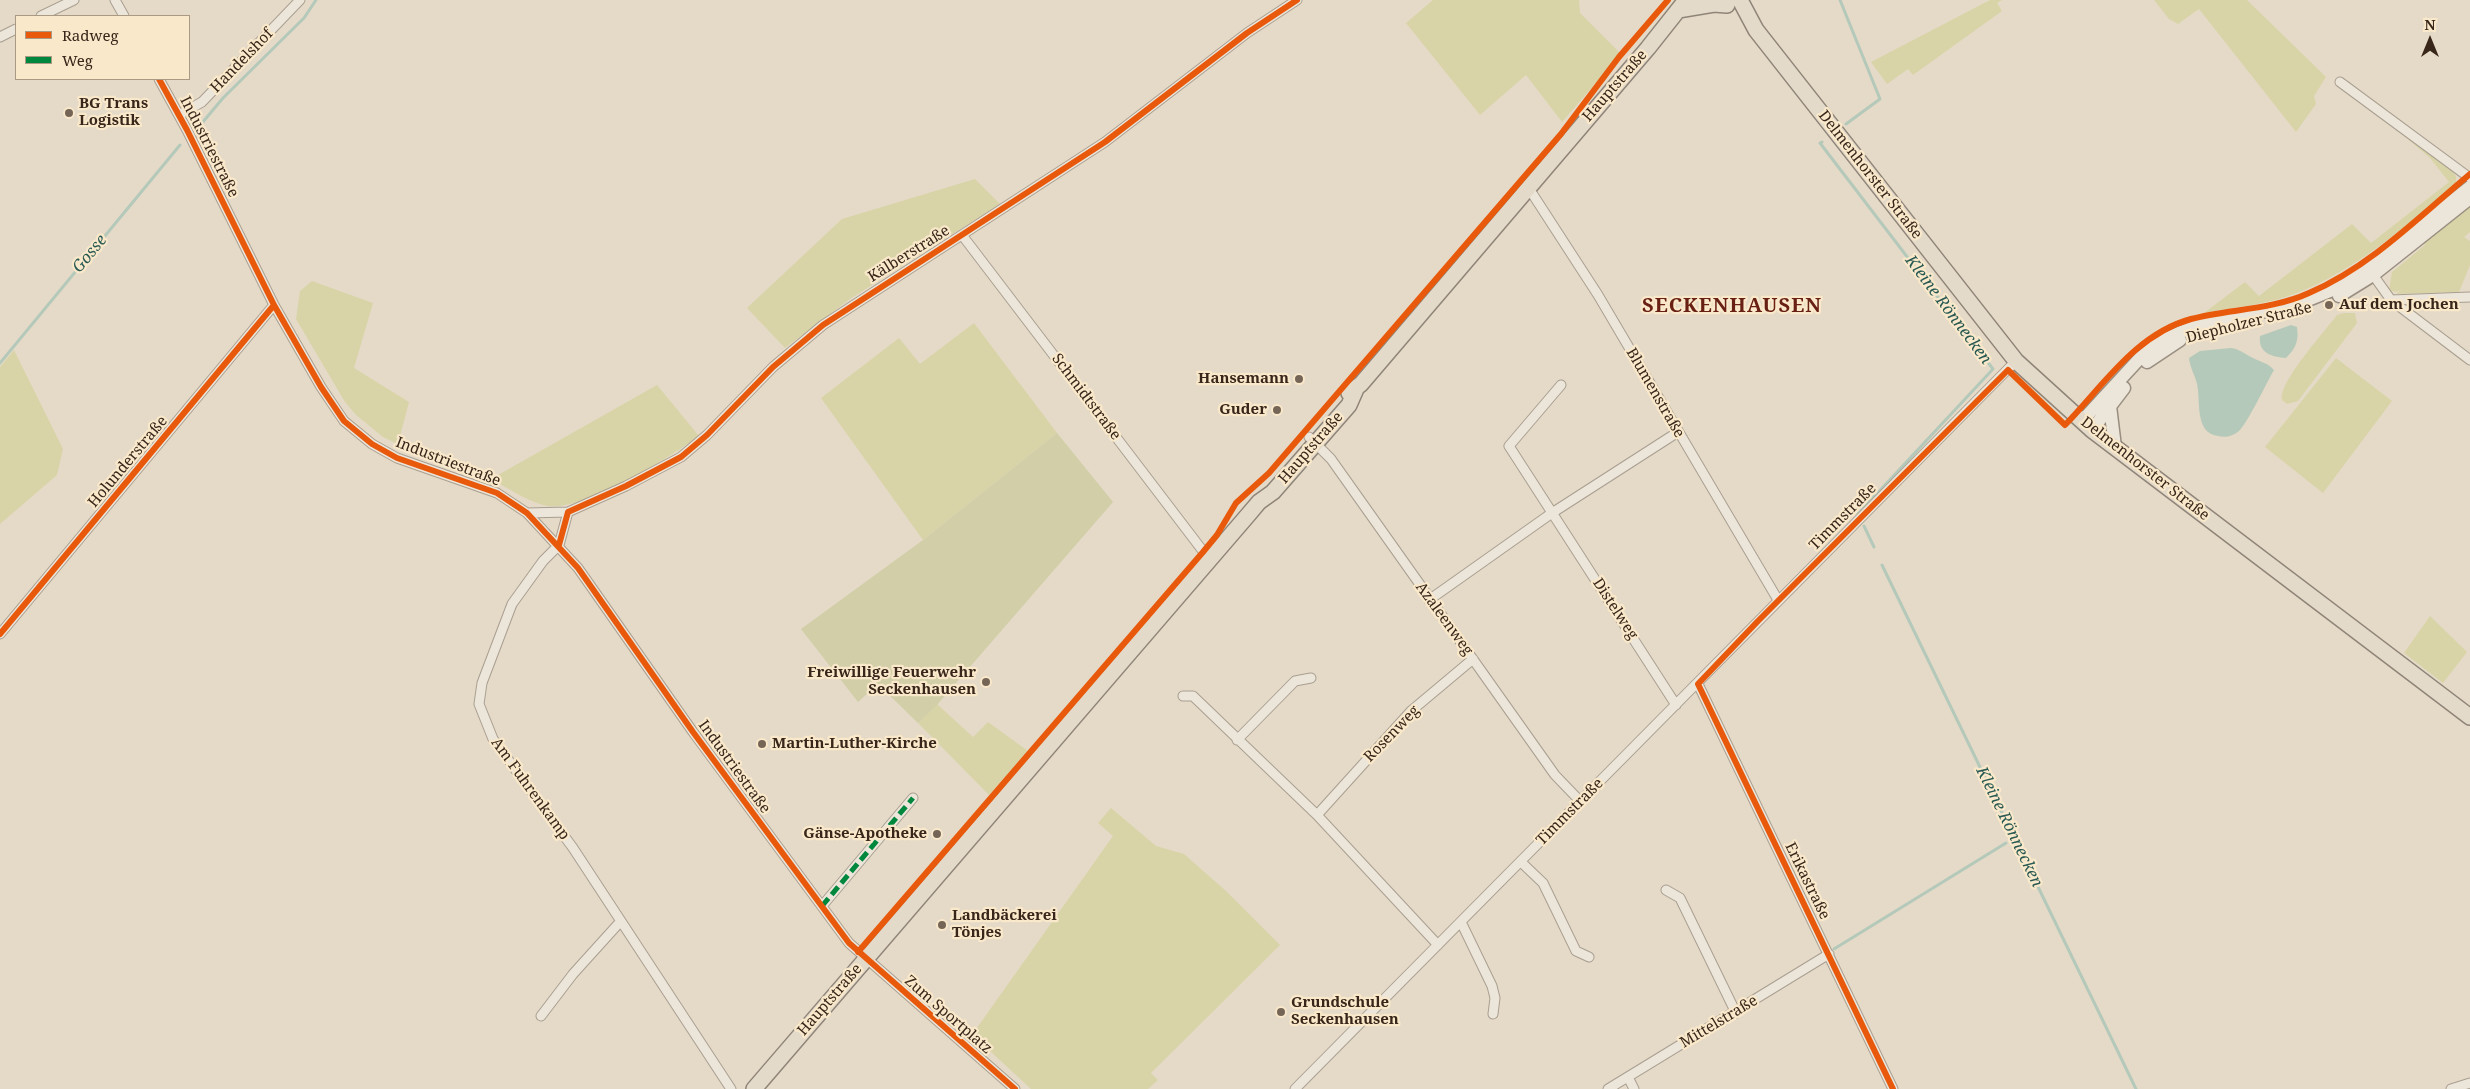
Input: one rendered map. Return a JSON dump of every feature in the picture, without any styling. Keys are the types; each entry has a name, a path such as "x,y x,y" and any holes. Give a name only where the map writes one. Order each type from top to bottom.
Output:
{"main road":[{"path":"1682,5 1729,2"},
{"name":"Delmenhorster Straße","path":"1729,2 1756,30 2016,361 2087,425 2470,718"},
{"name":"Hauptstraße","path":"754,1089 1259,502 1266,486 1312,440 1341,399 1356,389 1682,5"}],"street":[{"path":"43,15 74,0"},
{"path":"115,0 123,15"},
{"name":"Handelshof","path":"179,115 202,102 300,0"},
{"name":"Kälberstraße","path":"527,513 568,512 626,486 681,456 707,434 773,367 823,324 1105,142 1247,33 1297,0"},
{"path":"0,37 15,30"},
{"name":"Industriestraße","path":"160,80 274,305 321,387 344,421 372,444 397,458 497,493 527,513 559,545 578,568 693,732 849,943 866,959"},
{"path":"2340,82 2470,178"},
{"name":"Diepholzer Straße","path":"2087,425 2140,358 2160,341 2200,324 2303,302 2330,291 2370,271 2470,187"},
{"name":"Blumenstraße","path":"1528,188 1598,295 1778,600"},
{"name":"Diepholzer Straße","path":"2087,425 2110,406 2145,364 2168,346 2186,337 2208,330 2271,319 2314,307 2334,299 2470,198"},
{"name":"Schmidtstraße","path":"962,235 1209,560"},
{"path":"2370,271 2391,300 2470,360"},
{"path":"2391,300 2470,297"},
{"name":"Holunderstraße","path":"0,634 274,305"},
{"name":"Timmstraße","path":"1295,1089 2016,361"},
{"name":"Distelweg","path":"1561,385 1509,446 1676,705"},
{"path":"2110,406 2115,447"},
{"path":"1429,600 1552,514 1678,432"},
{"name":"Azaleenweg","path":"1312,440 1331,458 1429,600 1555,776 1580,801"},
{"path":"559,545 568,512"},
{"name":"Am Fuhrenkamp","path":"559,545 543,561 512,604 482,683 479,704 493,739 573,848 730,1089"},
{"name":"Rosenweg","path":"1317,815 1411,711 1473,659"},
{"path":"1237,740 1295,681 1311,678"},
{"name":"Erikastraße","path":"1698,684 1893,1089"},
{"path":"1183,696 1193,696 1317,815 1438,945"},
{"path":"822,906 913,798"},
{"path":"1521,862 1543,882 1576,951 1589,957"},
{"path":"1666,890 1680,898 1736,1013"},
{"path":"541,1016 573,974 620,922"},
{"path":"1461,922 1492,986 1495,998 1493,1014"},
{"name":"Mittelstraße","path":"1608,1089 1736,1013 1829,954"},
{"name":"Zum Sportplatz","path":"866,959 1015,1089"},
{"path":"1628,1077 1634,1089"},
{"path":"2451,1089 2470,1083"}],"shaded area":[{"path":"1433,0 1579,0 1580,13 1621,54 1562,122 1526,75 1480,115 1406,23"},
{"path":"1990,0 2002,0 1997,3 2002,11 1913,75 1908,69 1887,84 1871,62"},
{"path":"2154,0 2247,0 2326,77 2314,96 2316,104 2296,132 2199,9 2178,24 2169,19"},
{"path":"2402,134 2452,171 2456,176 2456,184 2379,246 2337,274 2316,285 2272,301 2204,313 2245,282 2259,296 2352,224 2371,243 2449,182 2430,158"},
{"path":"975,179 1000,204 850,299 785,348 747,308 842,219"},
{"path":"2470,202 2470,232 2464,237 2470,241 2470,265 2459,292 2396,294 2401,290 2396,292 2389,290 2392,272 2425,245 2423,241"},
{"path":"312,281 373,303 354,368 409,402 398,444 383,437 356,415 345,402 296,319 300,291"},
{"path":"2355,313 2357,323 2298,401 2287,404 2282,400 2283,392 2294,370 2337,315"},
{"path":"974,323 1057,433 923,540 821,398 899,338 920,364"},
{"path":"2291,325 2297,327 2298,336 2292,351 2286,358 2276,357 2267,353 2261,346 2260,336"},
{"path":"2231,348 2267,364 2274,370 2243,427 2232,435 2221,437 2210,434 2202,423 2197,384 2189,358 2200,351"},
{"path":"14,350 63,449 57,475 0,524 0,367"},
{"path":"2336,358 2392,401 2323,493 2265,447"},
{"path":"657,385 699,436 646,470 600,494 559,506 536,503 491,479"},
{"path":"1057,433 1113,502 936,706 918,723 878,684 858,702 801,629 923,540"},
{"path":"2430,616 2467,652 2443,683 2404,653"},
{"path":"937,704 973,737 988,722 1028,751 989,795 918,723"},
{"path":"1111,808 1156,846 1184,854 1226,891 1280,945 1151,1073 1158,1080 1148,1089 1031,1089 977,1039 979,1036 974,1032 1113,836 1098,823"}],"waterway":[{"name":"Gosse","path":"197,129 223,98 304,18 316,0"},
{"name":"Kleine Rönnecken","path":"1840,0 1880,99 1846,124"},
{"name":"Kleine Rönnecken","path":"1822,142 1820,143 1993,369 1858,514"},
{"name":"Gosse","path":"0,363 180,145"},
{"path":"1864,526 1874,547"},
{"name":"Kleine Rönnecken","path":"1882,565 2136,1089"},
{"path":"1834,949 2006,843"}],"marked path":[{"path":"822,906 913,798"}],"cycle path":[{"path":"559,545 568,512 626,486 681,457 707,435 773,367 823,325 1105,142 1247,33 1297,0"},
{"path":"858,952 1203,552 1217,535 1236,503 1269,473 1561,134 1619,57 1668,0"},
{"path":"160,80 187,130 274,305 321,387 344,421 372,444 397,458 497,493 527,513 578,568 693,732 849,943 1015,1089"},
{"path":"1893,1089 1698,684 1758,621 2008,370 2065,425 2107,378 2153,336 2171,326 2191,319 2295,299 2331,282 2394,240 2470,174"},
{"path":"0,634 274,305"}],"place":[{"name":"BG Trans Logistik","path":"69,113"},
{"name":"Auf dem Jochen","path":"2329,305"},
{"name":"Hansemann","path":"1299,379"},
{"name":"Guder","path":"1277,410"},
{"name":"Freiwillige Feuerwehr Seckenhausen","path":"986,682"},
{"name":"Martin-Luther-Kirche","path":"762,744"},
{"name":"Gänse-Apotheke","path":"937,834"},
{"name":"Landbäckerei Tönjes","path":"942,925"},
{"name":"Grundschule Seckenhausen","path":"1281,1012"}],"district":[{"name":"SECKENHAUSEN","path":"1732,306"}]}
